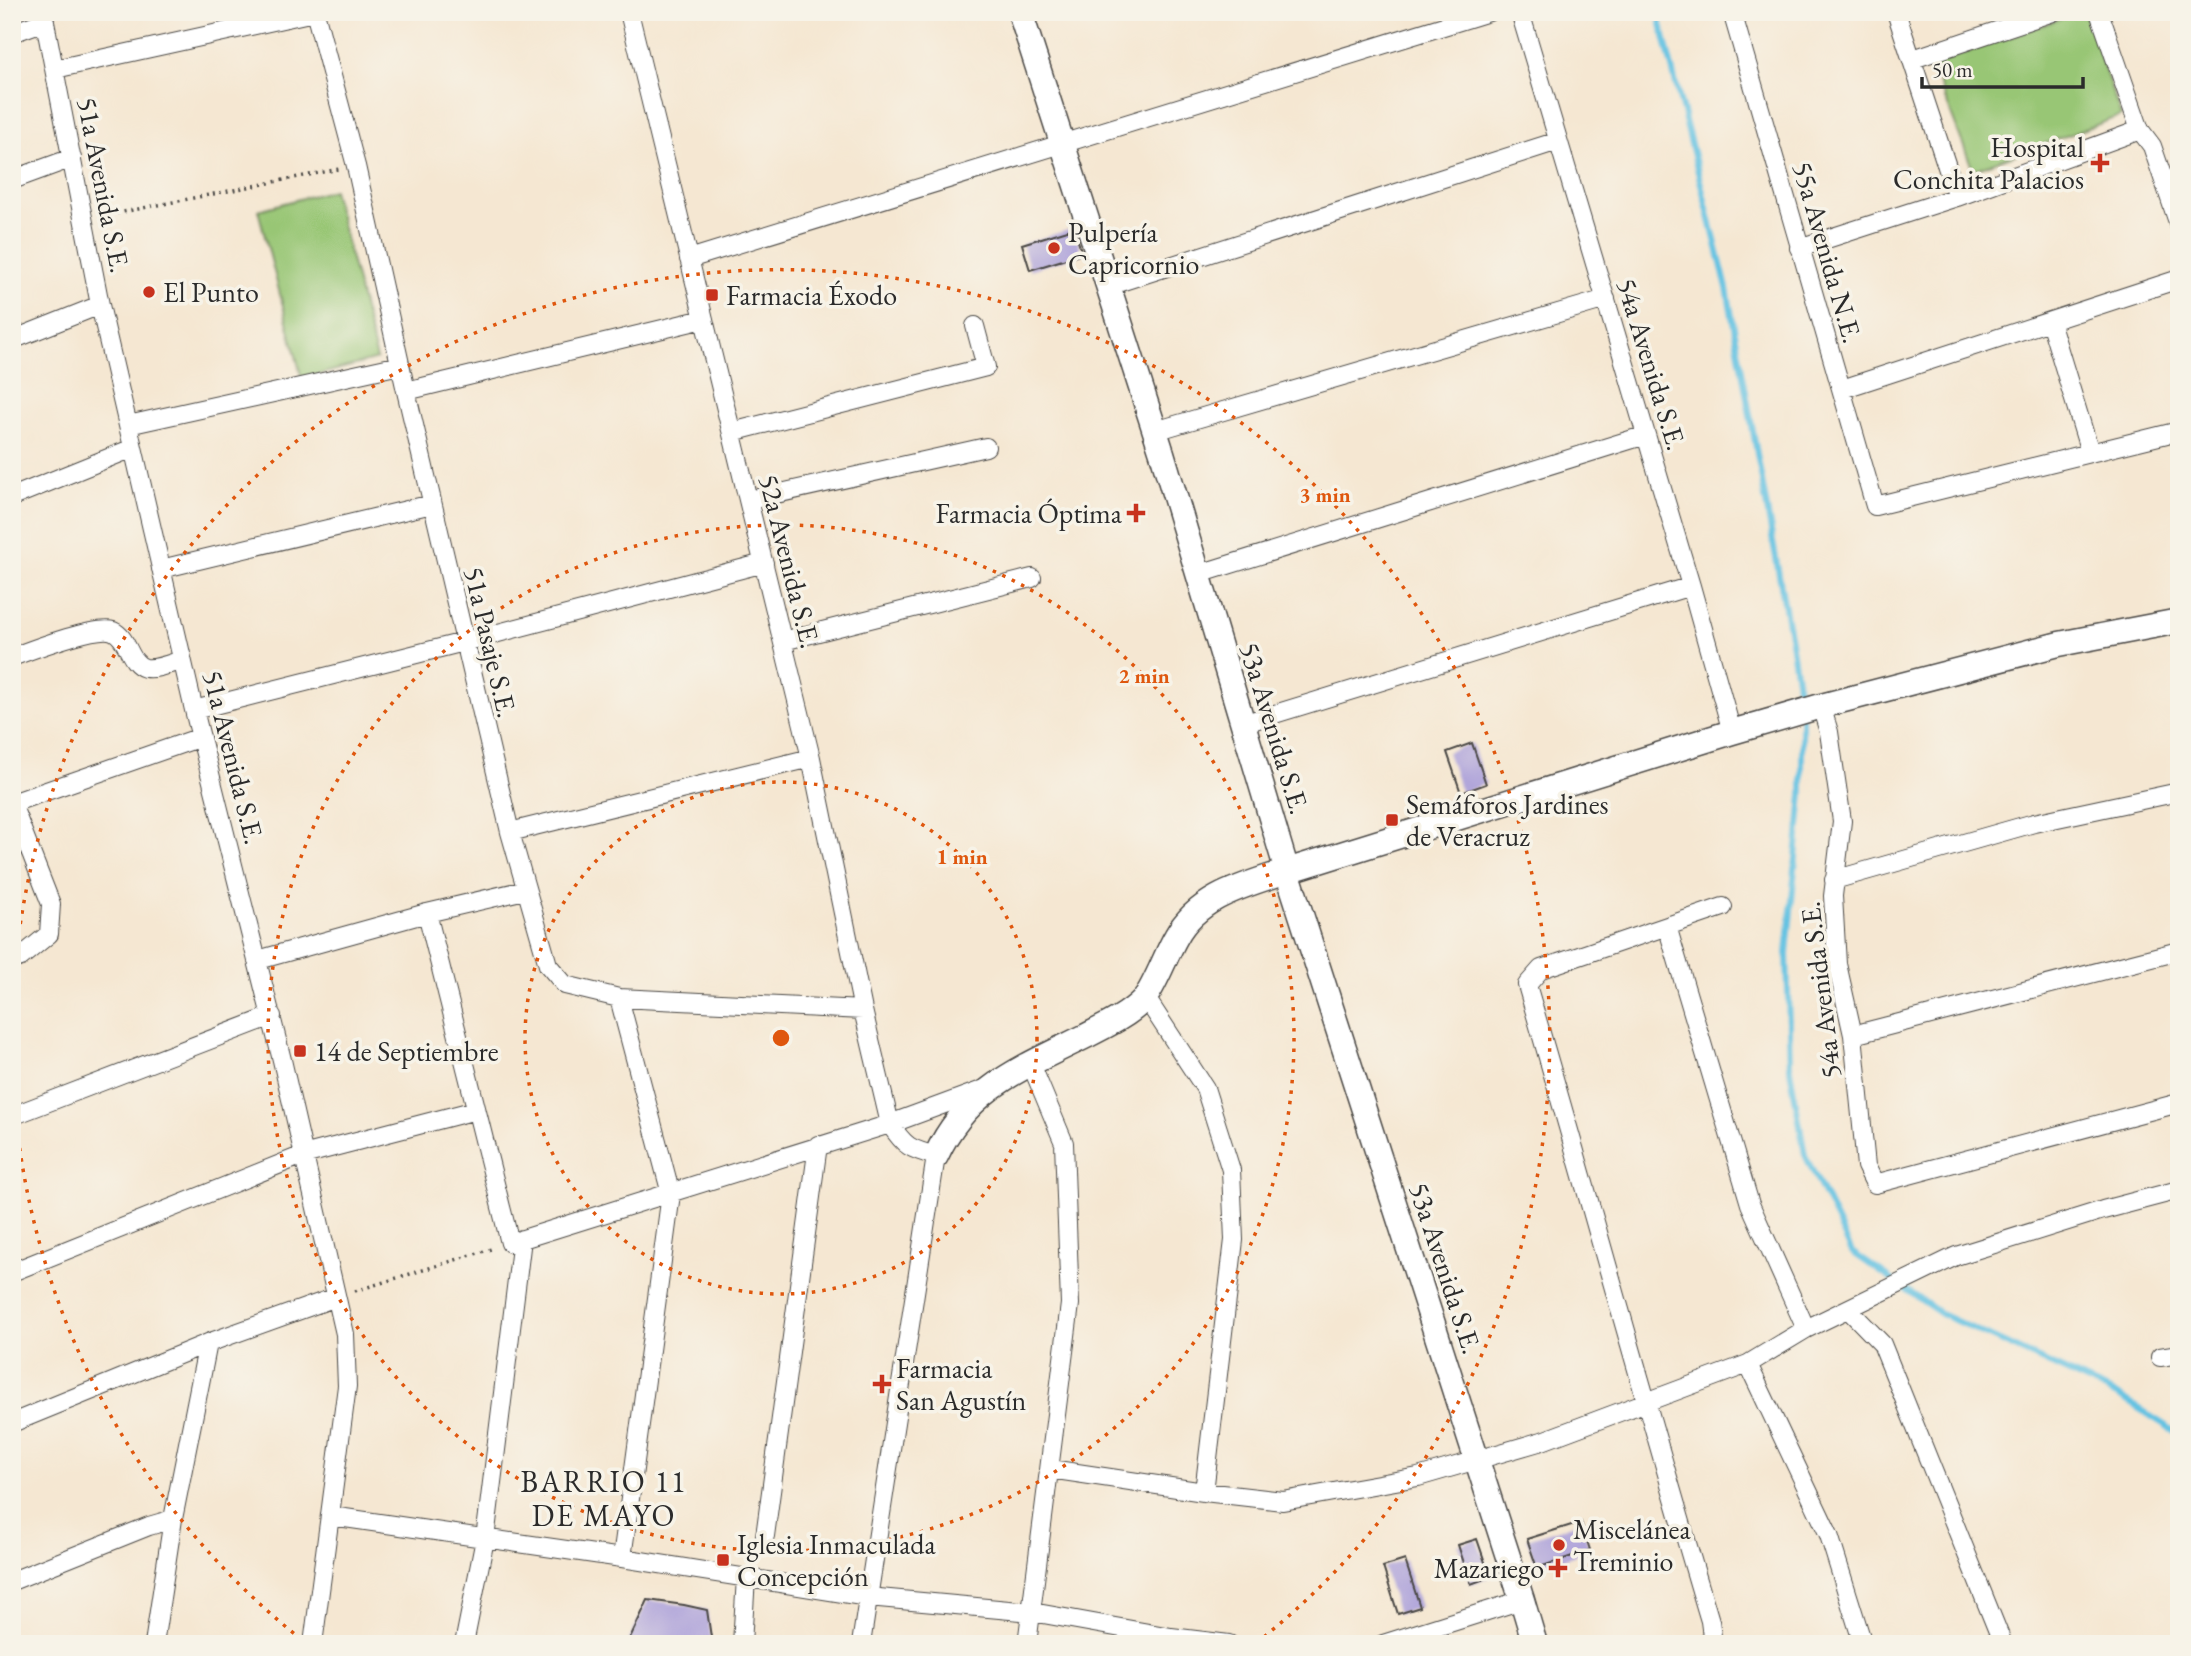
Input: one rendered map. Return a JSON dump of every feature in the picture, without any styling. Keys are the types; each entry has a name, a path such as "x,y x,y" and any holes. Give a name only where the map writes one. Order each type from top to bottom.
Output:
{"street":[{"path":"55,69 315,12"},
{"name":"51a Pasaje S.E.","path":"315,12 356,166 405,391 510,832 548,965 565,985 619,998 863,1010"},
{"name":"52a Avenida S.E.","path":"629,12 811,758 863,1010 890,1124"},
{"name":"53a Avenida S.E.","path":"1020,12 1155,431 1287,871 1535,1644"},
{"path":"690,259 1489,12"},
{"name":"54a Avenida S.E.","path":"1520,12 1691,586 1731,732"},
{"name":"55a Avenida N.E.","path":"1732,12 1875,506 2090,452"},
{"path":"1896,12 1957,197"},
{"path":"1913,59 2053,12"},
{"path":"2099,12 2140,130 2152,146 2179,225"},
{"path":"12,33 44,16"},
{"name":"51a Avenida S.E.","path":"44,16 100,305 194,710 272,1016 345,1334 347,1387 313,1644"},
{"path":"1799,248 1957,197 2140,130"},
{"path":"1108,286 1558,141"},
{"path":"12,180 72,158"},
{"path":"1842,388 2179,279"},
{"path":"1155,431 1606,299"},
{"path":"12,340 100,305"},
{"path":"405,391 704,319"},
{"path":"2050,321 2090,452 2179,431"},
{"path":"732,432 986,367 975,326"},
{"path":"128,425 400,365"},
{"path":"1199,574 1646,435"},
{"path":"749,500 986,447"},
{"path":"12,497 133,448"},
{"path":"161,569 432,504"},
{"path":"194,710 764,563"},
{"path":"783,641 1032,578"},
{"path":"1242,723 1691,586"},
{"path":"516,1241 890,1124 988,1088 1111,1024 1146,998 1177,934 1199,908 1227,892 1287,871 1808,710 2059,644 2179,621"},
{"path":"12,657 97,631 112,631 124,639 135,661 144,668 182,660"},
{"name":"54a Avenida S.E.","path":"1808,710 1829,732 1842,821 1833,896 1838,964 1853,1035 1866,1166 1875,1184 2179,1103"},
{"path":"12,960 21,957 48,934 51,904 12,803 201,737"},
{"path":"510,832 811,758"},
{"path":"1834,880 2034,823 2179,792"},
{"path":"258,960 427,913 525,890"},
{"path":"1713,1644 1710,1621 1527,985 1541,969 1723,907"},
{"path":"427,913 476,1110 516,1241 485,1539 464,1644"},
{"path":"1667,926 1750,1204 1807,1329"},
{"path":"1853,1035 2179,951"},
{"path":"619,998 671,1194 622,1558"},
{"path":"1146,998 1205,1088 1231,1170 1234,1240 1204,1492"},
{"path":"12,1116 272,1016"},
{"path":"1027,1644 1070,1304 1064,1143 1031,1064"},
{"path":"861,1644 936,1156 949,1130 961,1114 988,1088"},
{"path":"12,1272 303,1154 476,1110"},
{"path":"890,1124 900,1139 914,1150 936,1156"},
{"path":"765,1536 818,1145"},
{"path":"1050,1469 1283,1501 1418,1477 1542,1441 1748,1364 1807,1329 1956,1256 2103,1210 2179,1190"},
{"path":"12,1423 208,1343 336,1297"},
{"path":"1854,1307 1882,1344 2003,1644"},
{"path":"154,1644 173,1519 208,1343"},
{"path":"2160,1357 2179,1354"},
{"path":"1748,1364 1829,1535 1863,1644"},
{"path":"331,1516 868,1597 1032,1612 1170,1640 1229,1644"},
{"path":"12,1581 149,1525 173,1519"},
{"path":"742,1644 746,1577"},
{"path":"1383,1644 1522,1600"}],"path":[{"path":"84,220 356,166"},
{"path":"336,1297 516,1241"}],"green space":[{"path":"2084,12 2121,116 1973,170 1932,65"},
{"path":"333,190 377,359 302,379 258,210"}],"building":[{"name":"Pulpería Capricornio","path":"1074,228 1082,254 1030,270 1022,244"},
{"path":"1472,743 1486,784 1461,793 1447,752"},
{"name":"Miscelánea Treminio","path":"1581,1522 1590,1550 1537,1568 1527,1539"},
{"path":"1477,1539 1490,1577 1471,1584 1458,1545"},
{"path":"1405,1560 1420,1607 1398,1614 1383,1567"},
{"path":"648,1600 707,1610 712,1644 627,1644"}],"waterway":[{"path":"1658,12 1727,288 1801,706"},
{"path":"1802,717 1802,794 1787,953 1790,1069 1805,1155 1852,1252 1943,1315 2117,1395 2179,1434"}],"place":[{"name":"Hospital Conchita Palacios","path":"2100,163"},
{"name":"Pulpería Capricornio","path":"1054,248"},
{"name":"El Punto","path":"149,292"},
{"name":"Farmacia Éxodo","path":"712,295"},
{"name":"Farmacia Óptima","path":"1136,513"},
{"name":"Semáforos Jardines de Veracruz","path":"1392,820"},
{"name":"14 de Septiembre","path":"300,1051"},
{"name":"Farmacia San Agustín","path":"882,1384"},
{"name":"Miscelánea Treminio","path":"1559,1545"},
{"name":"Iglesia Inmaculada Concepción","path":"723,1560"},
{"name":"Mazariego","path":"1558,1568"}],"district":[{"name":"BARRIO 11 DE MAYO","path":"604,1498"}]}
